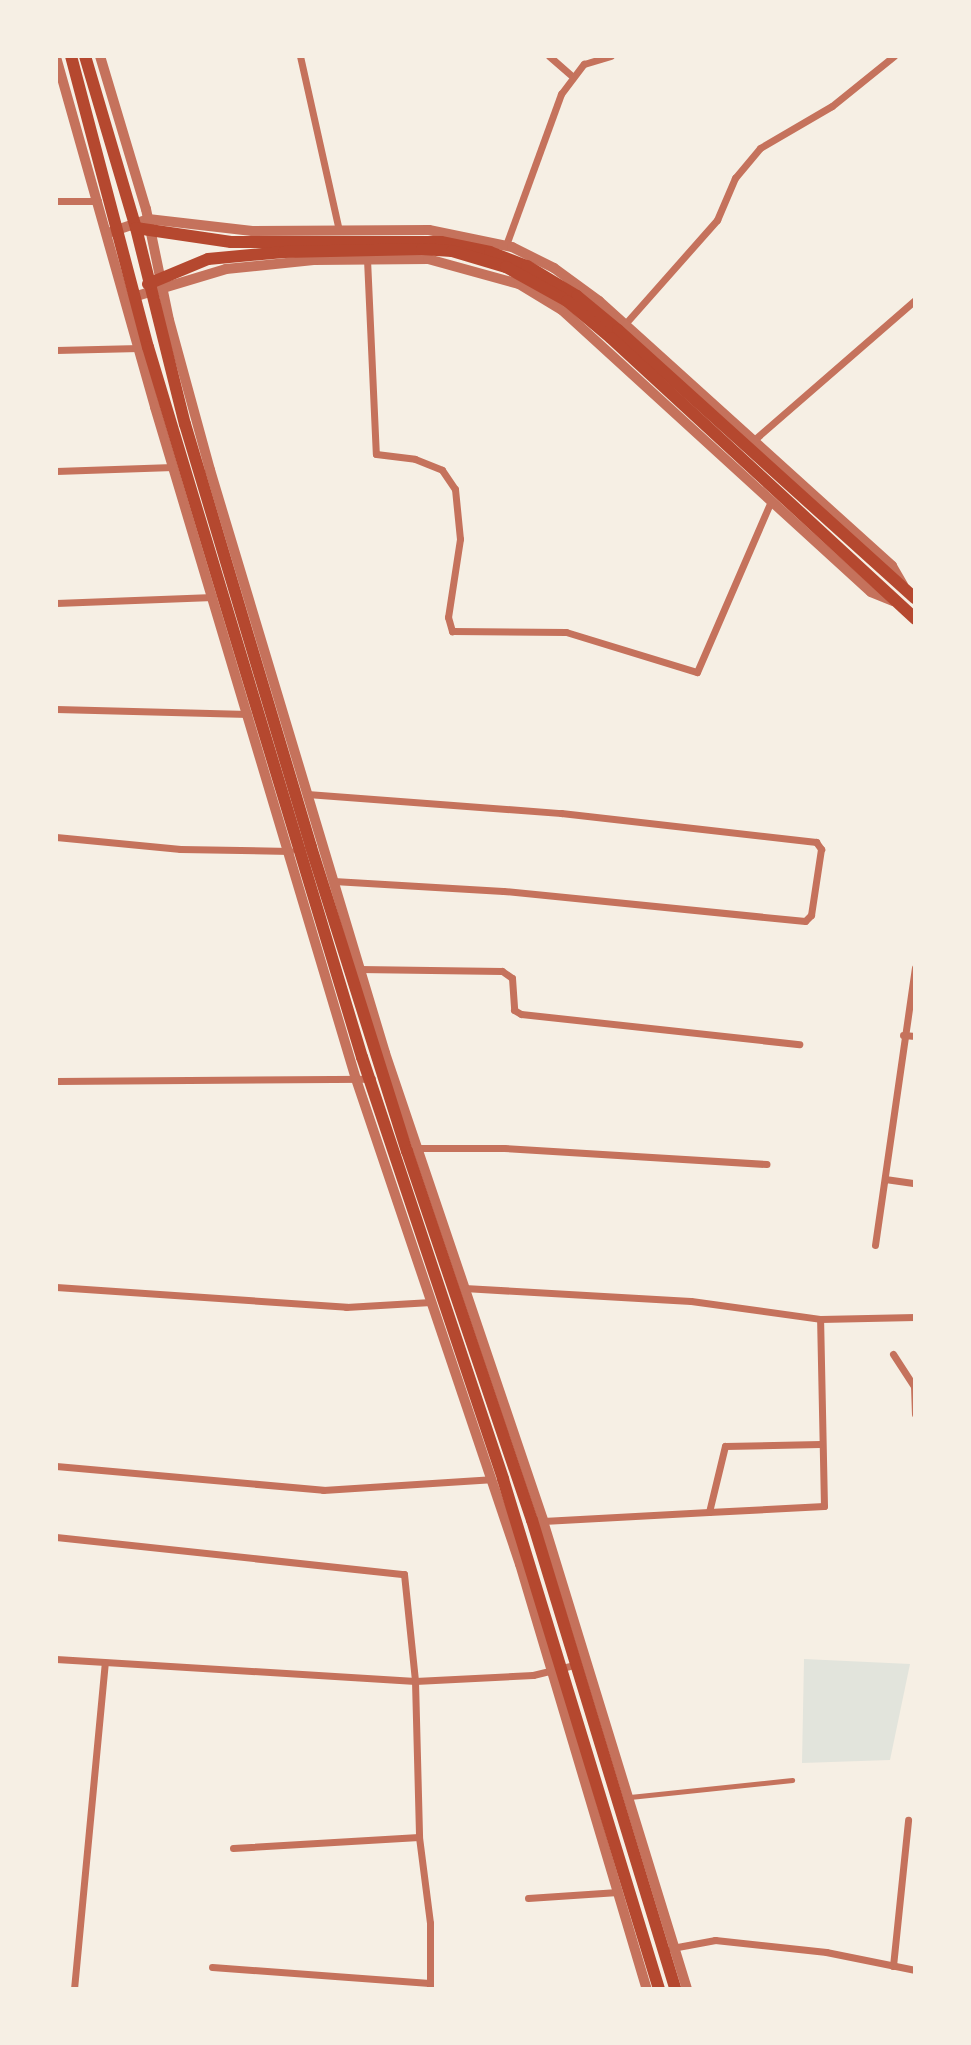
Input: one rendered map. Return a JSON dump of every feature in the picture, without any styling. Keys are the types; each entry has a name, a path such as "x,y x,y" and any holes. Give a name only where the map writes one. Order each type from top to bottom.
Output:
{"main road":[{"path":"71,56 152,360 362,1057 503,1479 659,1989"},
{"path":"85,56 136,228 185,425 320,877 407,1152 532,1520 675,1989"},
{"path":"136,228 231,242 441,242 527,266 577,296 618,330 868,566 915,619"},
{"path":"148,284 208,259 284,252 422,249 452,251 506,267 566,301 868,566 910,594"}],"street":[{"path":"100,56 148,219 162,288 210,470 359,969 415,1149 543,1521 687,1989"},
{"path":"300,56 339,231"},
{"path":"549,56 571,75"},
{"path":"506,245 571,75 584,64 611,56"},
{"path":"625,324 717,219 735,178 760,148 832,106 894,56"},
{"path":"56,57 109,233 173,467 356,1079 491,1479 552,1671 647,1989"},
{"path":"56,201 98,201"},
{"path":"109,233 148,219 252,231 429,230 506,245 554,268 625,324 892,566 910,594"},
{"path":"126,300 263,262 367,259 451,262 519,284 562,310 871,592 899,604"},
{"path":"367,259 376,454 415,459 442,470 455,489 460,539 447,617 452,631 566,632 697,672 771,501"},
{"path":"754,440 915,300"},
{"path":"56,350 139,348"},
{"path":"56,471 173,467"},
{"path":"56,603 214,597"},
{"path":"56,709 248,713"},
{"path":"307,794 561,813 816,842 821,849 811,915 805,921 503,891 334,881"},
{"path":"56,837 180,849 290,851"},
{"path":"875,1245 903,1035 915,968"},
{"path":"359,969 502,971 512,978 514,1010 521,1014 799,1044"},
{"path":"903,1035 915,1036"},
{"path":"56,1081 393,1079"},
{"path":"415,1149 504,1148 767,1164"},
{"path":"884,1179 915,1183"},
{"path":"56,1287 346,1307 431,1302"},
{"path":"464,1288 691,1301 820,1319 915,1317"},
{"path":"543,1521 824,1506 820,1444 820,1319"},
{"path":"893,1354 914,1386 915,1414"},
{"path":"709,1512 725,1446 820,1444"},
{"path":"56,1466 323,1490 491,1479"},
{"path":"56,1537 404,1574 415,1681 419,1837 430,1923 430,1986 212,1967"},
{"path":"56,1659 415,1681 552,1671 587,1662"},
{"path":"74,1989 105,1663"},
{"path":"893,1966 908,1820"},
{"path":"233,1848 419,1837"},
{"path":"528,1898 618,1892"},
{"path":"637,1955 715,1940 826,1952 915,1970"}],"lane":[{"path":"629,1797 792,1780"}],"shaded area":[{"path":"804,1659 910,1664 890,1760 802,1763"}]}
